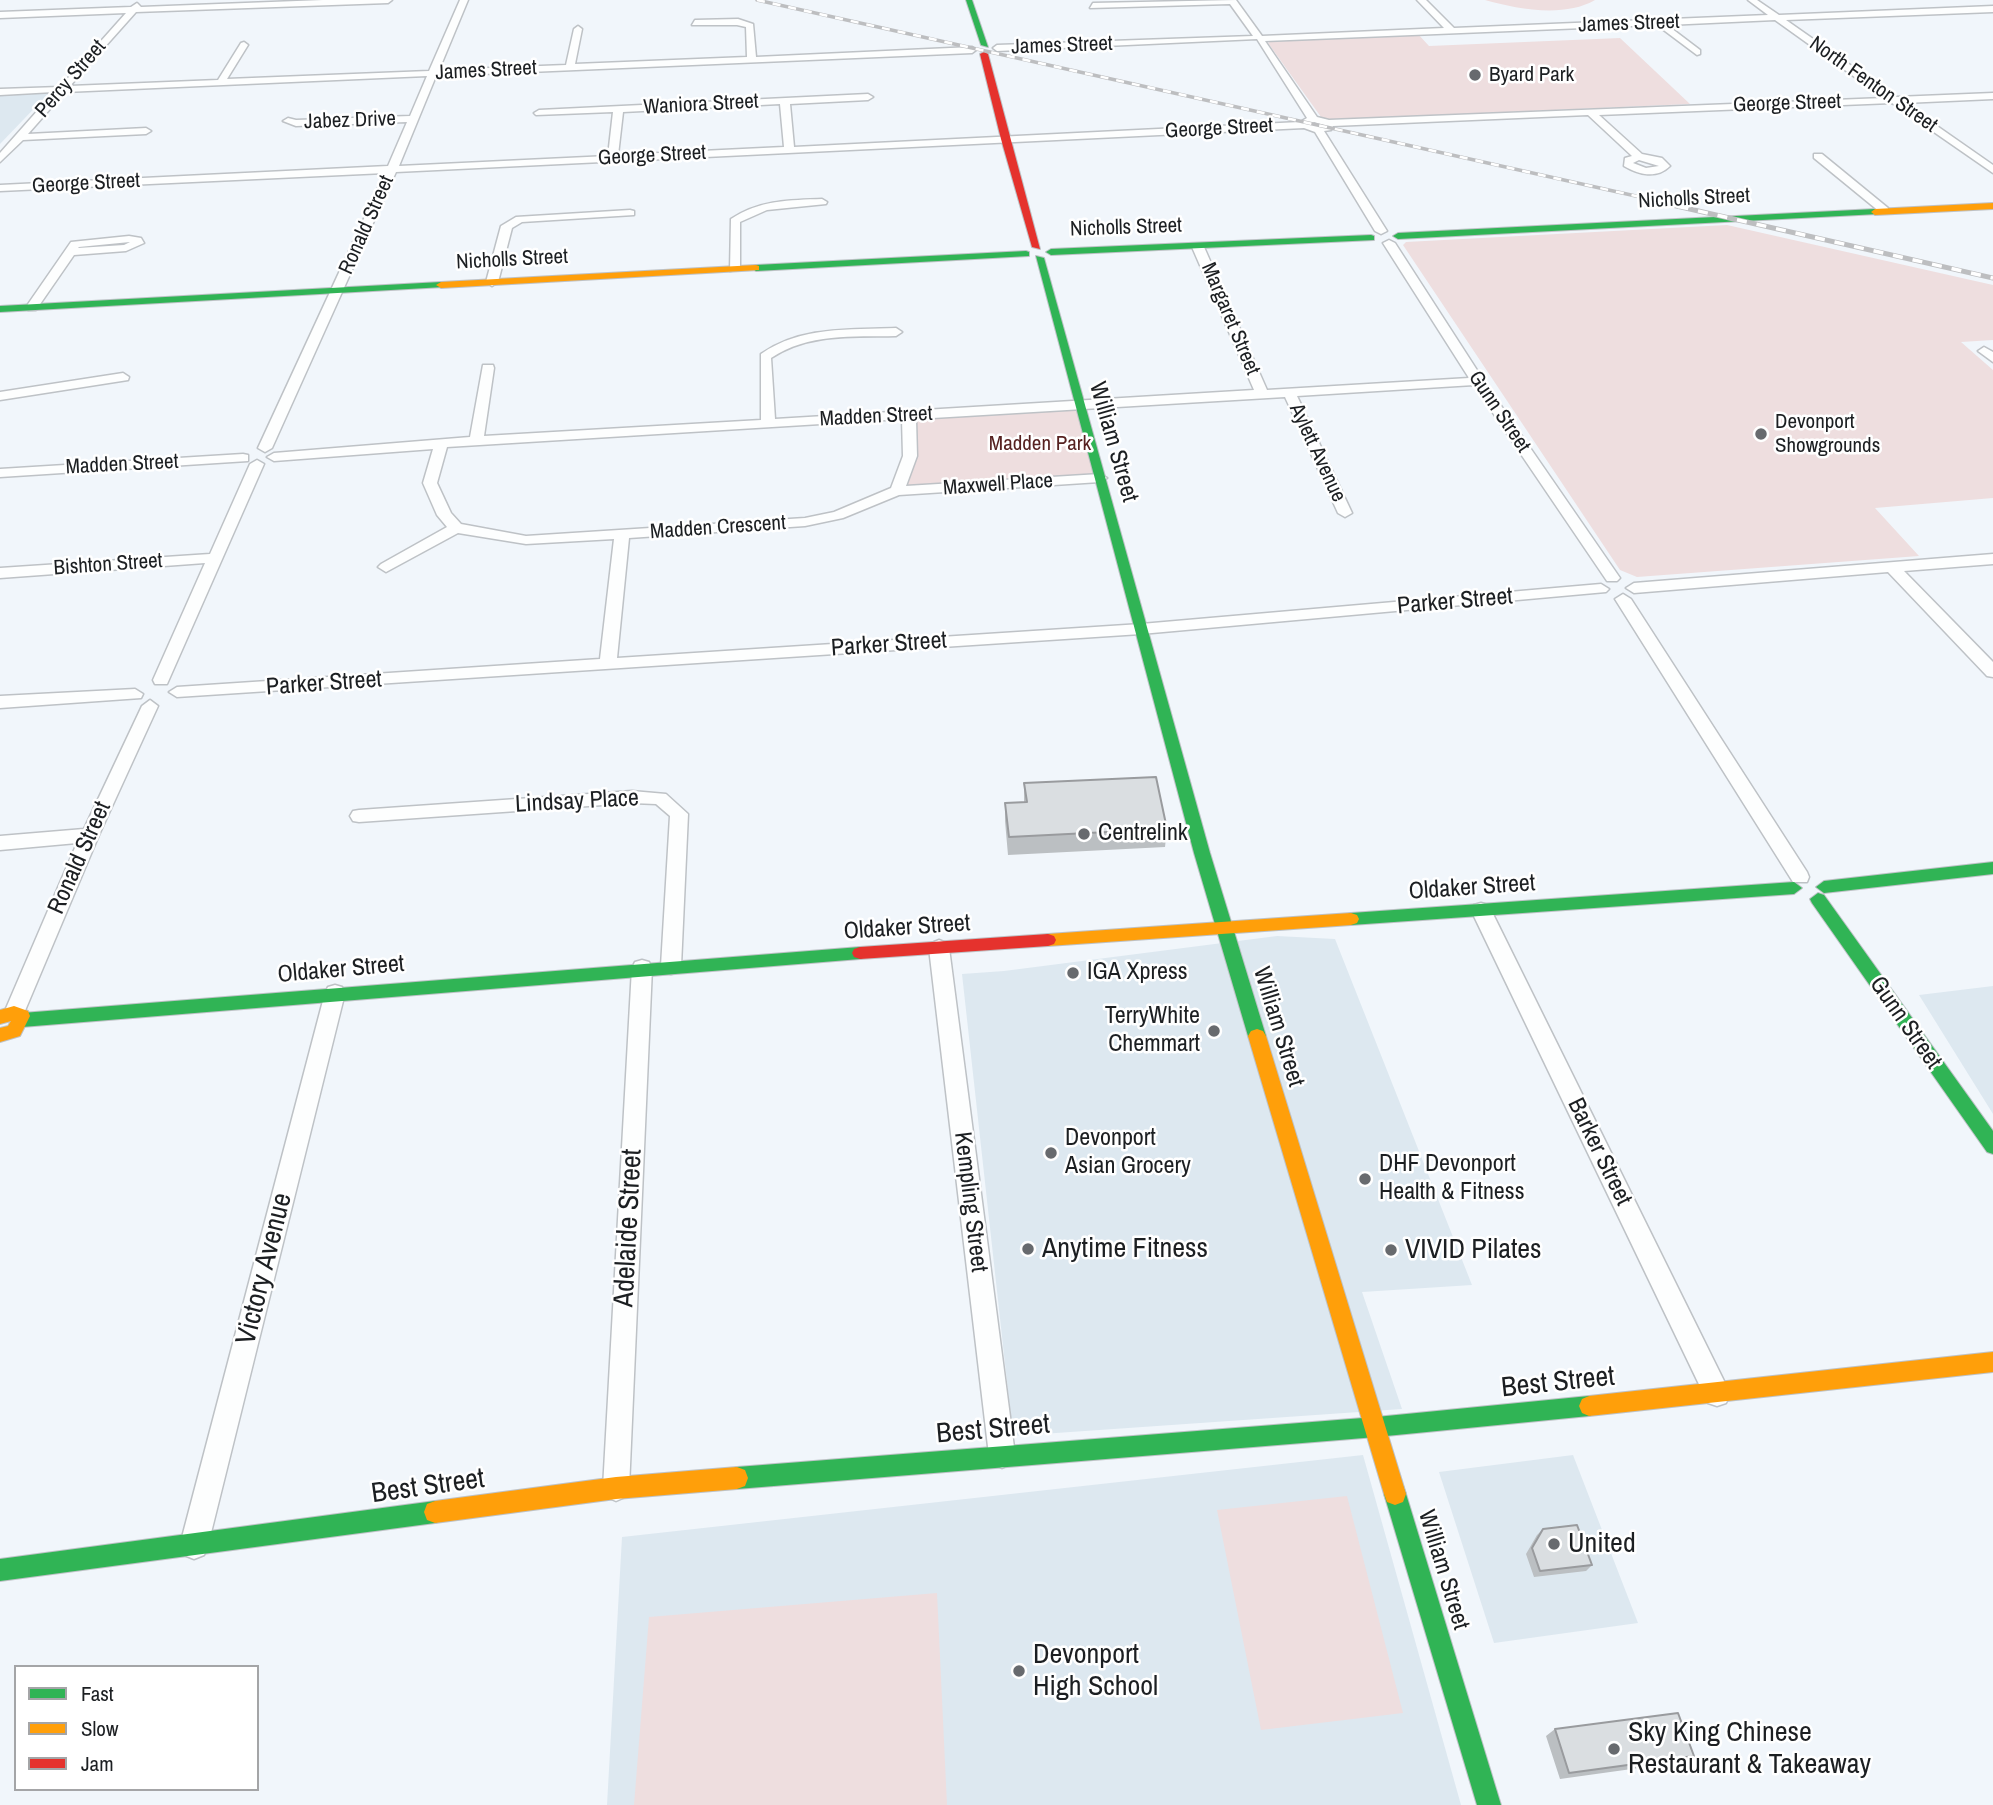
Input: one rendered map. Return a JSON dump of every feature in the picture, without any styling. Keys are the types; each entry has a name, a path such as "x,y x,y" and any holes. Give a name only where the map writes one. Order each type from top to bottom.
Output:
{"street":[{"name":"Percy Street","path":"0,159 142,0"},
{"path":"0,15 388,0"},
{"name":"Ronald Street","path":"269,452 464,0"},
{"name":"William Street","path":"969,0 985,49 1005,139 1225,929 1489,1805"},
{"path":"1422,0 1452,31"},
{"name":"North Fenton Street","path":"1752,0 1993,170"},
{"path":"1093,6 1233,1"},
{"name":"Gunn Street","path":"1233,1 1607,584"},
{"name":"James Street","path":"0,92 1993,9"},
{"path":"695,23 738,22 750,26 752,60"},
{"path":"1660,23 1697,52"},
{"path":"570,67 578,29"},
{"path":"221,82 244,45"},
{"name":"George Street","path":"0,188 1312,124 1328,128 1329,123 1993,96"},
{"name":"Waniora Street","path":"539,113 868,97"},
{"name":"Waniora Street","path":"785,102 789,149"},
{"name":"Waniora Street","path":"613,158 618,109"},
{"path":"1590,112 1639,157"},
{"name":"Jabez Drive","path":"288,121 296,123 413,119"},
{"path":"21,137 146,131"},
{"path":"1818,156 1884,209"},
{"path":"734,269 735,222 749,210 775,205 822,202"},
{"name":"Nicholls Street","path":"0,309 1884,209 1993,206"},
{"path":"492,282 510,222 520,219 630,213"},
{"path":"32,307 70,251 75,244 137,240 138,243 126,248 70,251"},
{"name":"Margaret Street","path":"1198,247 1262,393"},
{"path":"768,423 765,357 779,344 802,338 896,332"},
{"path":"476,441 488,368"},
{"path":"0,396 123,377"},
{"name":"Madden Street","path":"0,473 250,461 253,450 269,452 441,444 1078,403 1478,381"},
{"name":"Aylett Avenue","path":"1289,392 1345,513"},
{"path":"897,491 910,456 909,415"},
{"path":"386,567 456,528 444,515 430,483 441,444"},
{"path":"162,680 216,558 250,461"},
{"name":"Maxwell Place","path":"897,491 1100,478"},
{"name":"Madden Crescent","path":"456,528 526,540 805,522 838,515 897,491"},
{"path":"608,663 622,535"},
{"name":"Bishton Street","path":"0,573 216,558"},
{"path":"1607,584 1611,597 1629,593 1993,559"},
{"path":"1892,567 1993,672"},
{"name":"Parker Street","path":"177,692 246,690 608,663 1141,629 1607,584"},
{"path":"1629,593 1797,882 1811,877 1821,893 1993,868"},
{"path":"0,702 170,700 177,692 177,684 162,680 148,683 143,700"},
{"name":"Ronald Street","path":"7,1027 90,835 143,700"},
{"name":"Lindsay Place","path":"359,816 632,796 660,798 679,814 671,966"},
{"path":"0,843 90,835"},
{"name":"Oldaker Street","path":"7,1027 335,993 642,968 1481,910 1797,882"},
{"name":"Gunn Street","path":"1821,893 1993,1146"},
{"name":"Barker Street","path":"1481,910 1717,1394"},
{"name":"Kempling Street","path":"939,948 1002,1455"},
{"name":"Adelaide Street","path":"616,1488 642,968"},
{"name":"Victory Avenue","path":"194,1545 335,993"},
{"name":"Best Street","path":"0,1570 616,1488 1376,1427 1717,1394 1993,1362"}],"shaded area":[{"path":"49,93 0,144 0,95"},
{"path":"1277,936 1335,939 1472,1285 1362,1292 1402,1409 1013,1436 962,974"},
{"path":"1993,986 1993,1114 1919,995"},
{"name":"Devonport High School","path":"1363,1455 1461,1805 607,1805 622,1537"},
{"name":"United","path":"1573,1455 1638,1623 1494,1643 1439,1472"}],"green space":[{"path":"1485,0 1595,0 1569,9 1540,10"},
{"name":"Byard Park","path":"1418,34 1429,46 1620,38 1690,104 1326,120 1321,117 1268,43 1273,40"},
{"name":"Devonport Showgrounds","path":"1727,225 1993,285 1993,340 1961,342 1993,370 1993,498 1875,508 1919,556 1637,577 1620,570 1403,245 1406,242"},
{"name":"Madden Park","path":"1078,403 1100,478 897,491 910,456 909,415"},
{"path":"1347,1496 1403,1713 1261,1730 1217,1510"},
{"path":"937,1593 947,1805 634,1805 649,1617"}],"building":[{"name":"Centrelink","path":"1156,777 1167,829 1009,837 1005,803 1027,802 1024,783"},
{"name":"United","path":"1577,1525 1592,1565 1540,1571 1532,1548 1543,1529"},
{"name":"Sky King Chinese Restaurant & Takeaway","path":"1678,1713 1694,1756 1569,1773 1555,1729"}],"railway":[{"path":"757,0 1667,203"},
{"path":"1659,202 1993,278"}],"traffic: fast":[{"path":"969,0 985,45"},
{"path":"1398,236 1875,212"},
{"path":"1051,252 1371,238"},
{"path":"756,268 1026,254"},
{"path":"1039,258 1202,853 1257,1036"},
{"path":"0,309 441,285"},
{"path":"1824,887 1993,868"},
{"path":"1351,919 1794,888"},
{"path":"1818,899 1993,1146"},
{"path":"22,1020 860,953"},
{"path":"737,1478 1376,1427 1589,1406"},
{"path":"1395,1494 1489,1805"},
{"path":"0,1570 435,1512"}],"traffic: slow":[{"path":"1875,212 1993,206"},
{"path":"441,285 756,268"},
{"path":"1048,940 1351,919"},
{"path":"0,1017 14,1013 22,1016 14,1031 0,1035"},
{"path":"1257,1036 1395,1494"},
{"path":"1589,1406 1993,1362"},
{"path":"435,1512 616,1488 737,1478"}],"traffic: jam":[{"path":"984,54 1005,139 1037,247"},
{"path":"860,953 1048,940"}],"place":[{"name":"Byard Park","path":"1475,75"},
{"name":"Devonport Showgrounds","path":"1761,434"},
{"name":"Centrelink","path":"1084,834"},
{"name":"IGA Xpress","path":"1073,973"},
{"name":"TerryWhite Chemmart","path":"1214,1031"},
{"name":"Devonport Asian Grocery","path":"1051,1153"},
{"name":"DHF Devonport Health & Fitness","path":"1365,1179"},
{"name":"Anytime Fitness","path":"1028,1249"},
{"name":"VIVID Pilates","path":"1391,1250"},
{"name":"United","path":"1554,1544"},
{"name":"Devonport High School","path":"1019,1671"},
{"name":"Sky King Chinese Restaurant & Takeaway","path":"1614,1749"}]}
